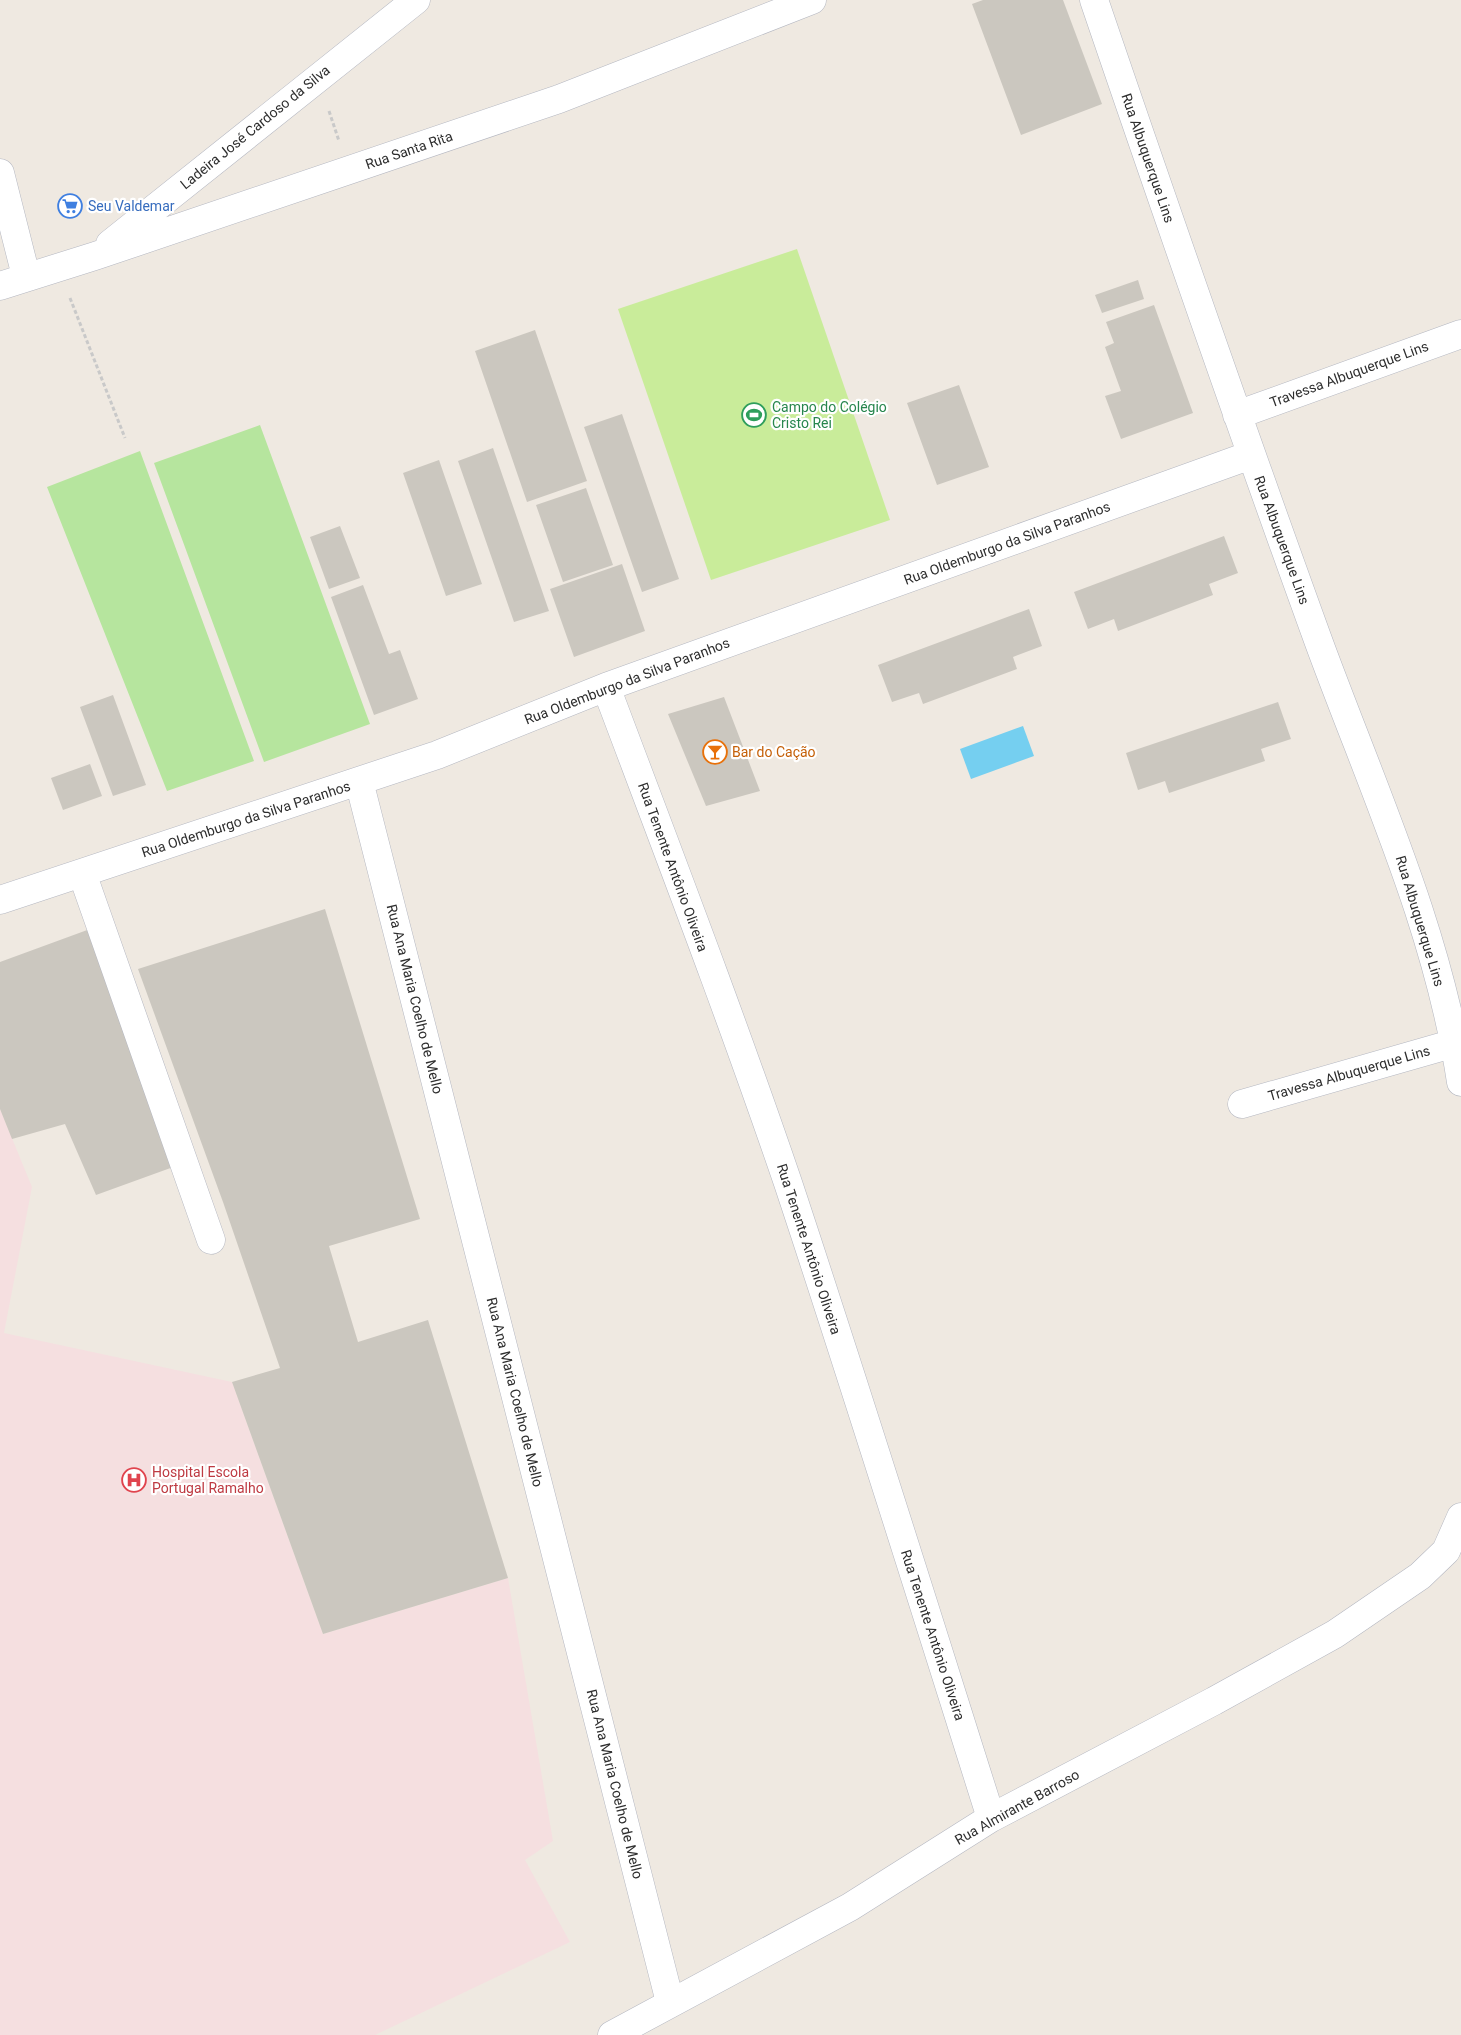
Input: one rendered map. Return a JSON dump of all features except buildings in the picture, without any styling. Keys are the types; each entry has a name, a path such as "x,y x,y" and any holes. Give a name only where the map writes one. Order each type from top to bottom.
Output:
{"street":[{"name":"Ladeira José Cardoso da Silva","path":"95,256 416,0"},
{"name":"Rua Santa Rita","path":"0,286 26,276 95,256 559,99 812,0"},
{"name":"Rua Albuquerque Lins","path":"1094,0 1236,415 1337,690 1388,820 1429,944 1455,1043 1461,1082"},
{"path":"0,173 26,276"},
{"name":"Travessa Albuquerque Lins","path":"1236,415 1461,334"},
{"name":"Rua Oldemburgo da Silva Paranhos","path":"0,900 437,755 606,687 1251,455"},
{"name":"Rua Tenente Antônio Oliveira","path":"606,687 720,992 787,1182 877,1457 991,1818"},
{"name":"Rua Ana Maria Coelho de Mello","path":"359,781 670,2002"},
{"path":"82,873 211,1240"},
{"name":"Travessa Albuquerque Lins","path":"1242,1104 1455,1043"},
{"name":"Rua Almirante Barroso","path":"612,2035 670,2002 850,1908 991,1818 1214,1701 1335,1634 1420,1576 1446,1551 1461,1516"}],"path":[{"path":"317,78 349,170"},
{"path":"58,267 126,438"}],"shaded area":[{"name":"Hospital Escola Portugal Ramalho","path":"0,1109 32,1187 4,1333 232,1382 323,1634 508,1578 553,1841 525,1860 570,1942 375,2035 0,2035"}],"green space":[{"name":"Campo do Colégio Cristo Rei","path":"797,249 890,520 711,580 618,309"},
{"path":"260,425 370,724 264,762 154,463"},
{"path":"140,451 254,761 167,791 47,487"}],"water":[{"path":"1023,726 1034,756 971,779 960,749"}],"place":[{"name":"Seu Valdemar","path":"70,206"},
{"name":"Campo do Colégio Cristo Rei","path":"754,415"},
{"name":"Bar do Cação","path":"715,752"},
{"name":"Hospital Escola Portugal Ramalho","path":"134,1480"}]}
